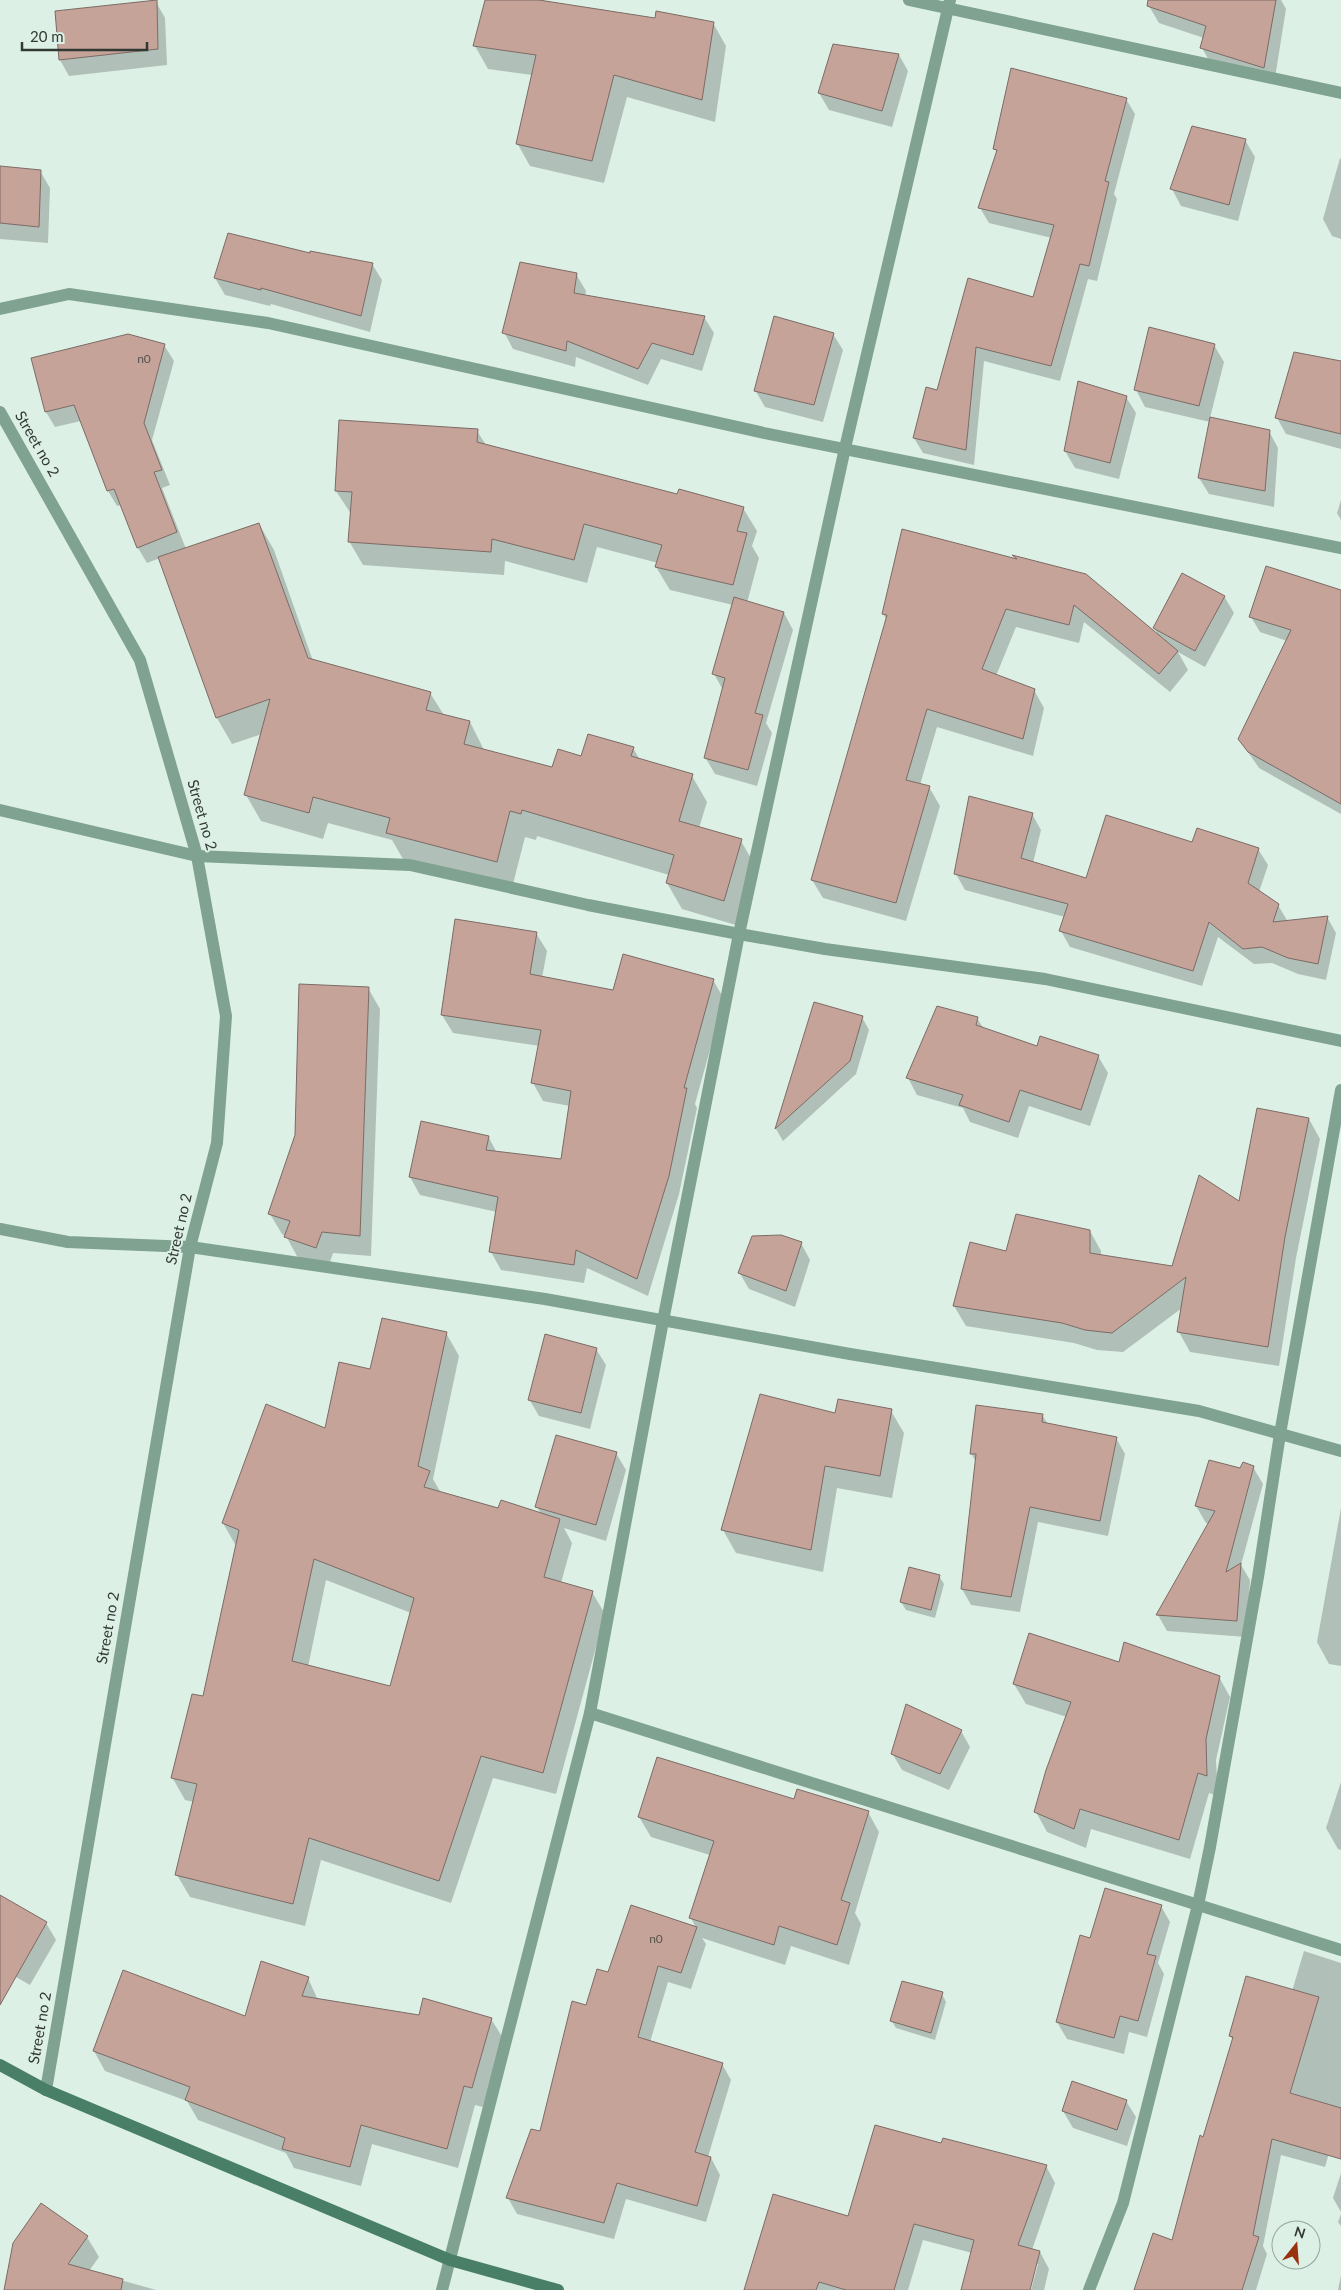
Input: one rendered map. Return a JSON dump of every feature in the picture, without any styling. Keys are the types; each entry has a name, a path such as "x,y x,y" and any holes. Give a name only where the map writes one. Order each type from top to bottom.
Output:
{"main road":[{"path":"0,2065 46,2090 450,2260 558,2290"}],"street":[{"path":"909,0 949,4 1341,93"},
{"path":"442,2290 590,1713 663,1321 739,934 844,448 949,4"},
{"path":"0,309 69,294 268,323 764,433 1341,548"},
{"name":"Street no 2","path":"0,412 140,660 197,856 226,1016 217,1143 190,1247 46,2090"},
{"path":"0,810 197,856 410,865 588,905 739,934 825,950 1045,979 1341,1041"},
{"path":"1089,2290 1123,2203 1198,1905 1256,1587 1280,1434 1341,1090"},
{"path":"0,1228 68,1242 190,1247 545,1299 663,1321 1199,1411 1341,1451"},
{"path":"590,1713 1341,1950"}],"building":[{"path":"157,0 158,49 59,60 55,11"},
{"path":"485,0 539,0 655,18 656,11 714,22 702,100 614,75 592,161 516,144 536,55 473,46"},
{"path":"1148,0 1276,0 1264,68 1200,48 1206,26 1147,6"},
{"path":"833,44 899,54 882,111 818,93"},
{"path":"1011,68 1127,98 1105,181 1109,182 1089,266 1080,264 1051,366 976,347 966,450 913,438 926,387 937,390 968,278 1033,297 1054,225 978,208 997,150 993,149"},
{"path":"1192,126 1246,139 1229,205 1170,189"},
{"path":"0,166 41,170 39,227 0,223"},
{"path":"228,233 310,253 310,251 373,263 361,316 261,288 261,290 214,278"},
{"path":"520,262 577,273 574,293 705,316 693,355 652,343 638,369 567,341 566,351 502,333"},
{"path":"774,316 834,333 814,405 754,391"},
{"path":"1149,327 1215,344 1199,406 1134,390"},
{"path":"128,334 165,344 144,423 162,470 154,472 177,532 137,548 114,489 107,491 74,405 45,412 31,358"},
{"path":"1294,352 1341,361 1341,434 1275,418"},
{"path":"1078,381 1127,396 1110,463 1064,451"},
{"path":"1210,417 1270,430 1265,491 1198,478"},
{"path":"339,420 478,429 477,442 677,494 679,489 744,507 737,531 747,533 733,585 655,567 662,545 584,524 574,560 492,539 491,552 348,542 352,492 335,491"},
{"path":"259,523 308,658 431,692 426,710 470,721 464,744 552,767 558,749 581,756 588,734 634,747 631,756 693,774 679,821 742,839 724,901 666,883 674,855 522,810 521,814 510,811 497,862 386,833 390,818 313,797 309,813 244,795 270,699 216,718 158,557"},
{"path":"902,529 1017,559 1012,555 1086,574 1178,651 1159,674 1074,605 1069,625 1006,609 982,669 1035,689 1023,739 927,709 906,780 930,786 896,903 811,880 887,615 882,614"},
{"path":"1266,566 1341,590 1341,804 1248,752 1238,739 1291,630 1249,617"},
{"path":"1182,573 1225,596 1195,651 1153,628"},
{"path":"734,597 784,612 755,713 763,715 748,770 704,758 725,678 712,674"},
{"path":"969,796 1033,813 1021,858 1086,878 1106,815 1192,842 1197,828 1259,848 1248,883 1279,904 1273,922 1328,916 1318,964 1288,958 1262,947 1243,949 1209,922 1193,971 1059,931 1068,904 954,874"},
{"path":"455,919 537,932 530,974 613,990 623,954 714,979 684,1088 687,1088 669,1176 637,1279 576,1250 574,1265 489,1252 498,1197 409,1177 421,1121 489,1136 486,1150 561,1159 571,1091 531,1083 541,1030 441,1015"},
{"path":"299,984 369,987 360,1236 322,1232 316,1248 284,1237 290,1221 268,1214 295,1135"},
{"path":"814,1002 863,1016 850,1061 775,1129"},
{"path":"937,1006 978,1017 976,1025 1037,1046 1040,1036 1099,1055 1081,1110 1020,1090 1009,1122 959,1105 963,1095 906,1078"},
{"path":"1257,1108 1309,1118 1285,1237 1268,1347 1177,1332 1186,1277 1112,1333 1085,1330 1062,1323 953,1306 970,1242 1006,1251 1016,1214 1090,1230 1090,1253 1172,1266 1199,1175 1239,1201"},
{"path":"781,1235 802,1242 786,1291 738,1273 752,1236"},
{"path":"382,1318 447,1332 418,1466 430,1471 424,1487 498,1508 501,1500 560,1519 544,1577 593,1591 543,1773 481,1756 439,1881 309,1838 293,1904 175,1875 197,1784 171,1778 192,1694 203,1696 239,1530 222,1523 266,1404 325,1428 339,1362 370,1369","holes":["314,1559 414,1598 390,1686 292,1661"]},
{"path":"545,1334 597,1348 581,1413 528,1400"},
{"path":"760,1394 835,1413 838,1399 892,1409 880,1476 825,1466 811,1550 721,1530"},
{"path":"976,1405 1043,1414 1042,1422 1117,1437 1100,1521 1030,1507 1011,1597 961,1589 976,1454 970,1454"},
{"path":"556,1435 617,1452 596,1525 535,1507"},
{"path":"1209,1460 1240,1468 1243,1462 1254,1466 1226,1572 1241,1563 1237,1621 1156,1615 1215,1511 1195,1506"},
{"path":"909,1567 940,1575 931,1610 900,1602"},
{"path":"1029,1633 1119,1662 1124,1642 1220,1676 1206,1739 1207,1776 1198,1773 1179,1840 1080,1809 1074,1829 1034,1812 1046,1770 1071,1702 1013,1684"},
{"path":"906,1704 962,1730 940,1774 891,1754"},
{"path":"657,1757 794,1799 797,1789 869,1811 841,1900 850,1903 837,1945 779,1926 774,1945 689,1918 714,1841 638,1817"},
{"path":"1105,1888 1162,1905 1147,1954 1156,1956 1138,2021 1120,2016 1114,2038 1056,2022 1080,1935 1090,1938"},
{"path":"0,1895 47,1922 0,2005"},
{"path":"631,1905 697,1927 681,1973 658,1966 638,2037 723,2063 695,2152 711,2157 697,2206 617,2183 604,2223 506,2198 531,2129 540,2131 572,2001 586,2005 597,1969 608,1972"},
{"path":"261,1961 309,1977 302,1996 419,2015 423,1998 492,2018 472,2088 464,2086 447,2149 361,2125 350,2167 282,2149 285,2138 185,2100 190,2087 93,2051 123,1970 245,2016"},
{"path":"1246,1976 1319,1997 1290,2093 1341,2108 1341,2159 1272,2139 1253,2235 1259,2237 1242,2290 1134,2290 1153,2233 1172,2240 1200,2135 1203,2137 1233,2037 1229,2036"},
{"path":"902,1981 943,1992 931,2033 890,2021"},
{"path":"1072,2081 1127,2100 1117,2130 1062,2111"},
{"path":"875,2125 941,2143 943,2138 1047,2165 1018,2245 1040,2251 1030,2290 961,2290 974,2240 914,2224 894,2290 846,2290 819,2282 816,2290 744,2290 773,2194 848,2216"},
{"path":"41,2203 88,2236 68,2264 123,2279 121,2290 4,2290 13,2243"}]}
